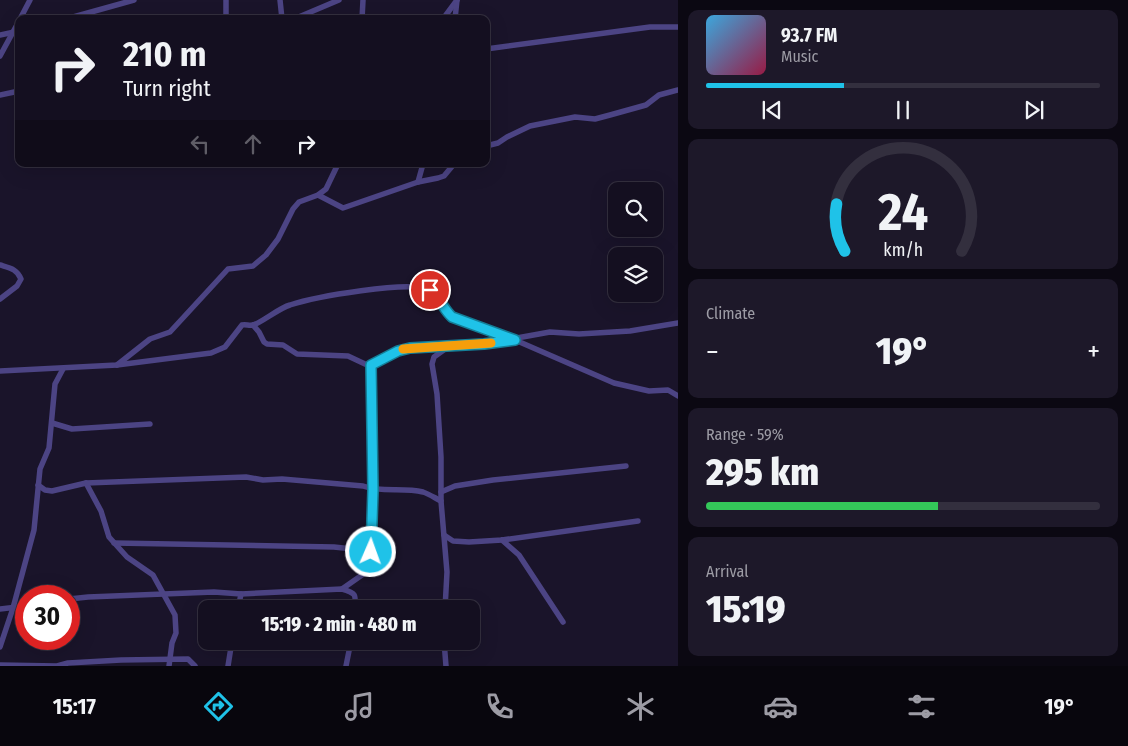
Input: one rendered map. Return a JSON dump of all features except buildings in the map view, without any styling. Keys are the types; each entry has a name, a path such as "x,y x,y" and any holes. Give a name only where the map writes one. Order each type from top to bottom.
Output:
{"street":[{"path":"22,15 30,0"},
{"path":"80,15 134,0"},
{"path":"226,0 226,15"},
{"path":"280,0 282,15"},
{"path":"303,15 339,0"},
{"path":"362,15 363,0"},
{"path":"445,15 457,0"},
{"path":"455,15 457,0"},
{"path":"490,48 650,27 678,27"},
{"path":"0,35 15,31"},
{"path":"0,56 15,33"},
{"path":"490,145 498,143 530,126 575,117 595,119 624,112 646,105 659,96 678,90"},
{"path":"0,95 15,92"},
{"path":"117,365 150,340 170,332 228,269 253,266 266,255 278,240 293,209 299,202 318,195 329,185 337,167"},
{"path":"418,182 422,167"},
{"path":"318,195 343,208 418,182 444,176 452,167"},
{"path":"0,265 13,269 21,279 17,286 0,299"},
{"path":"0,372 117,365 218,350 225,348 242,325 253,325 290,305 358,290 409,287 434,292 445,311 452,317 515,340 614,383 649,391 668,390 678,396"},
{"path":"253,325 267,344 283,346 297,354 348,356 371,365 398,351 410,348 484,344 515,340 550,332 579,334 630,331 678,323"},
{"path":"445,600 447,572 441,501 438,394 432,364 434,358 441,351 450,346"},
{"path":"342,589 362,575 368,565 371,552 373,490 371,365"},
{"path":"0,647 13,608 34,530 40,469 49,448 55,384 63,369"},
{"path":"52,423 72,429 150,424"},
{"path":"441,492 455,486 501,479 626,466"},
{"path":"38,486 52,491 86,482 246,477 264,480 282,478 356,485 373,490 423,492 441,501"},
{"path":"86,482 101,510 109,536 127,557 152,575 175,616 176,633 172,643 169,663"},
{"path":"444,535 453,541 502,540 638,521"},
{"path":"502,540 519,555 563,622"},
{"path":"114,543 334,547 371,552"},
{"path":"80,598 342,589 353,592 356,596 356,600"},
{"path":"240,600 241,594"},
{"path":"0,609 13,608"},
{"path":"228,666 231,650"},
{"path":"346,666 349,650"},
{"path":"445,650 446,666"},
{"path":"0,665 57,666 68,663 121,660 169,663 188,659 195,666"}],"slow traffic":[{"path":"403,349 491,343"}],"route":[{"path":"371,552 373,490 371,365 390,354 410,348 484,344 515,340 452,317 445,311 434,292 430,290"}]}
